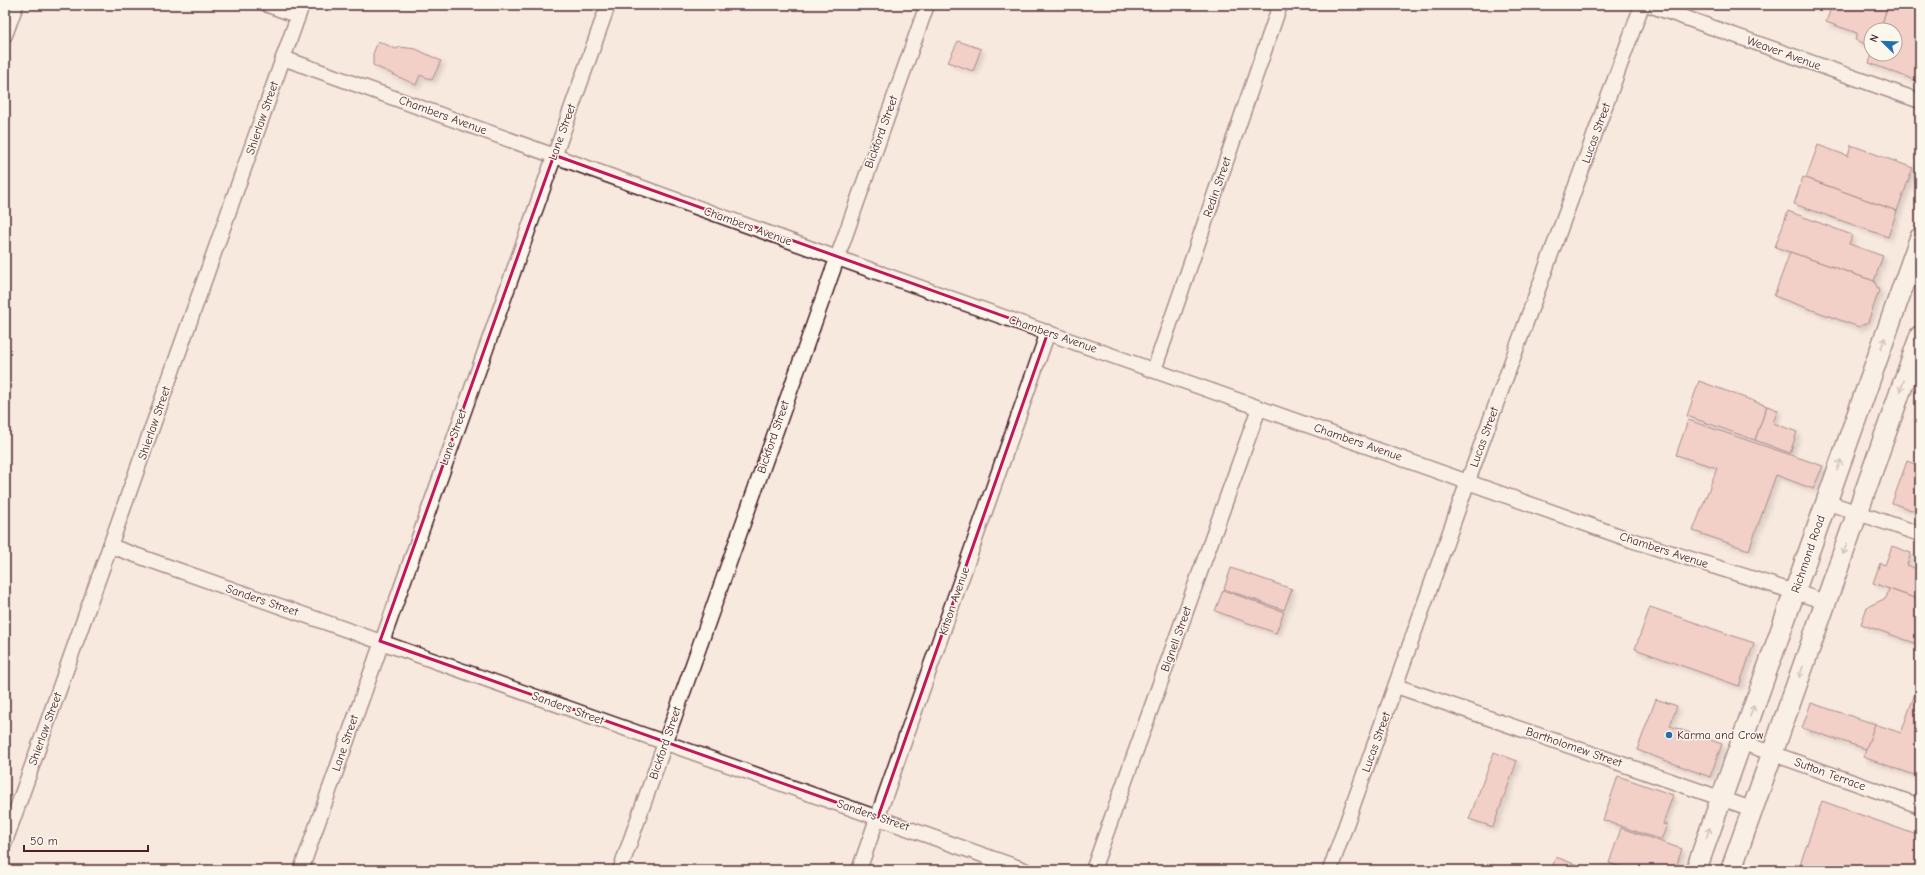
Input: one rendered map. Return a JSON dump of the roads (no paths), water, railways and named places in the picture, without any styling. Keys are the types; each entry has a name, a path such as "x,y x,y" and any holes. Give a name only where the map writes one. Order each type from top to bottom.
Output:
{"main road":[{"name":"Richmond Road","path":"1696,870 1720,798 1826,502 1916,262 1920,238"},
{"path":"1731,870 1920,336"}],"street":[{"path":"5,35 16,5"},
{"path":"268,5 300,10"},
{"name":"Lane Street","path":"300,870 380,641 608,5"},
{"name":"Bickford Street","path":"620,870 836,257 927,5"},
{"name":"Redin Street","path":"1154,370 1280,5"},
{"name":"Lucas Street","path":"1330,870 1468,481 1642,5"},
{"name":"Weaver Avenue","path":"1649,5 1920,101"},
{"name":"Shierlaw Street","path":"5,842 300,10"},
{"name":"Chambers Avenue","path":"283,58 1631,540 1826,602"},
{"name":"Kitson Avenue","path":"859,870 1048,332"},
{"name":"Bignell Street","path":"1093,870 1260,408"},
{"path":"1826,502 1920,534"},
{"name":"Sanders Street","path":"110,546 1025,870"},
{"name":"Bartholomew Street","path":"1396,686 1752,809"},
{"name":"Sutton Terrace","path":"1740,742 1920,806"}],"place":[{"name":"Karma and Crow","path":"1669,735"}]}
